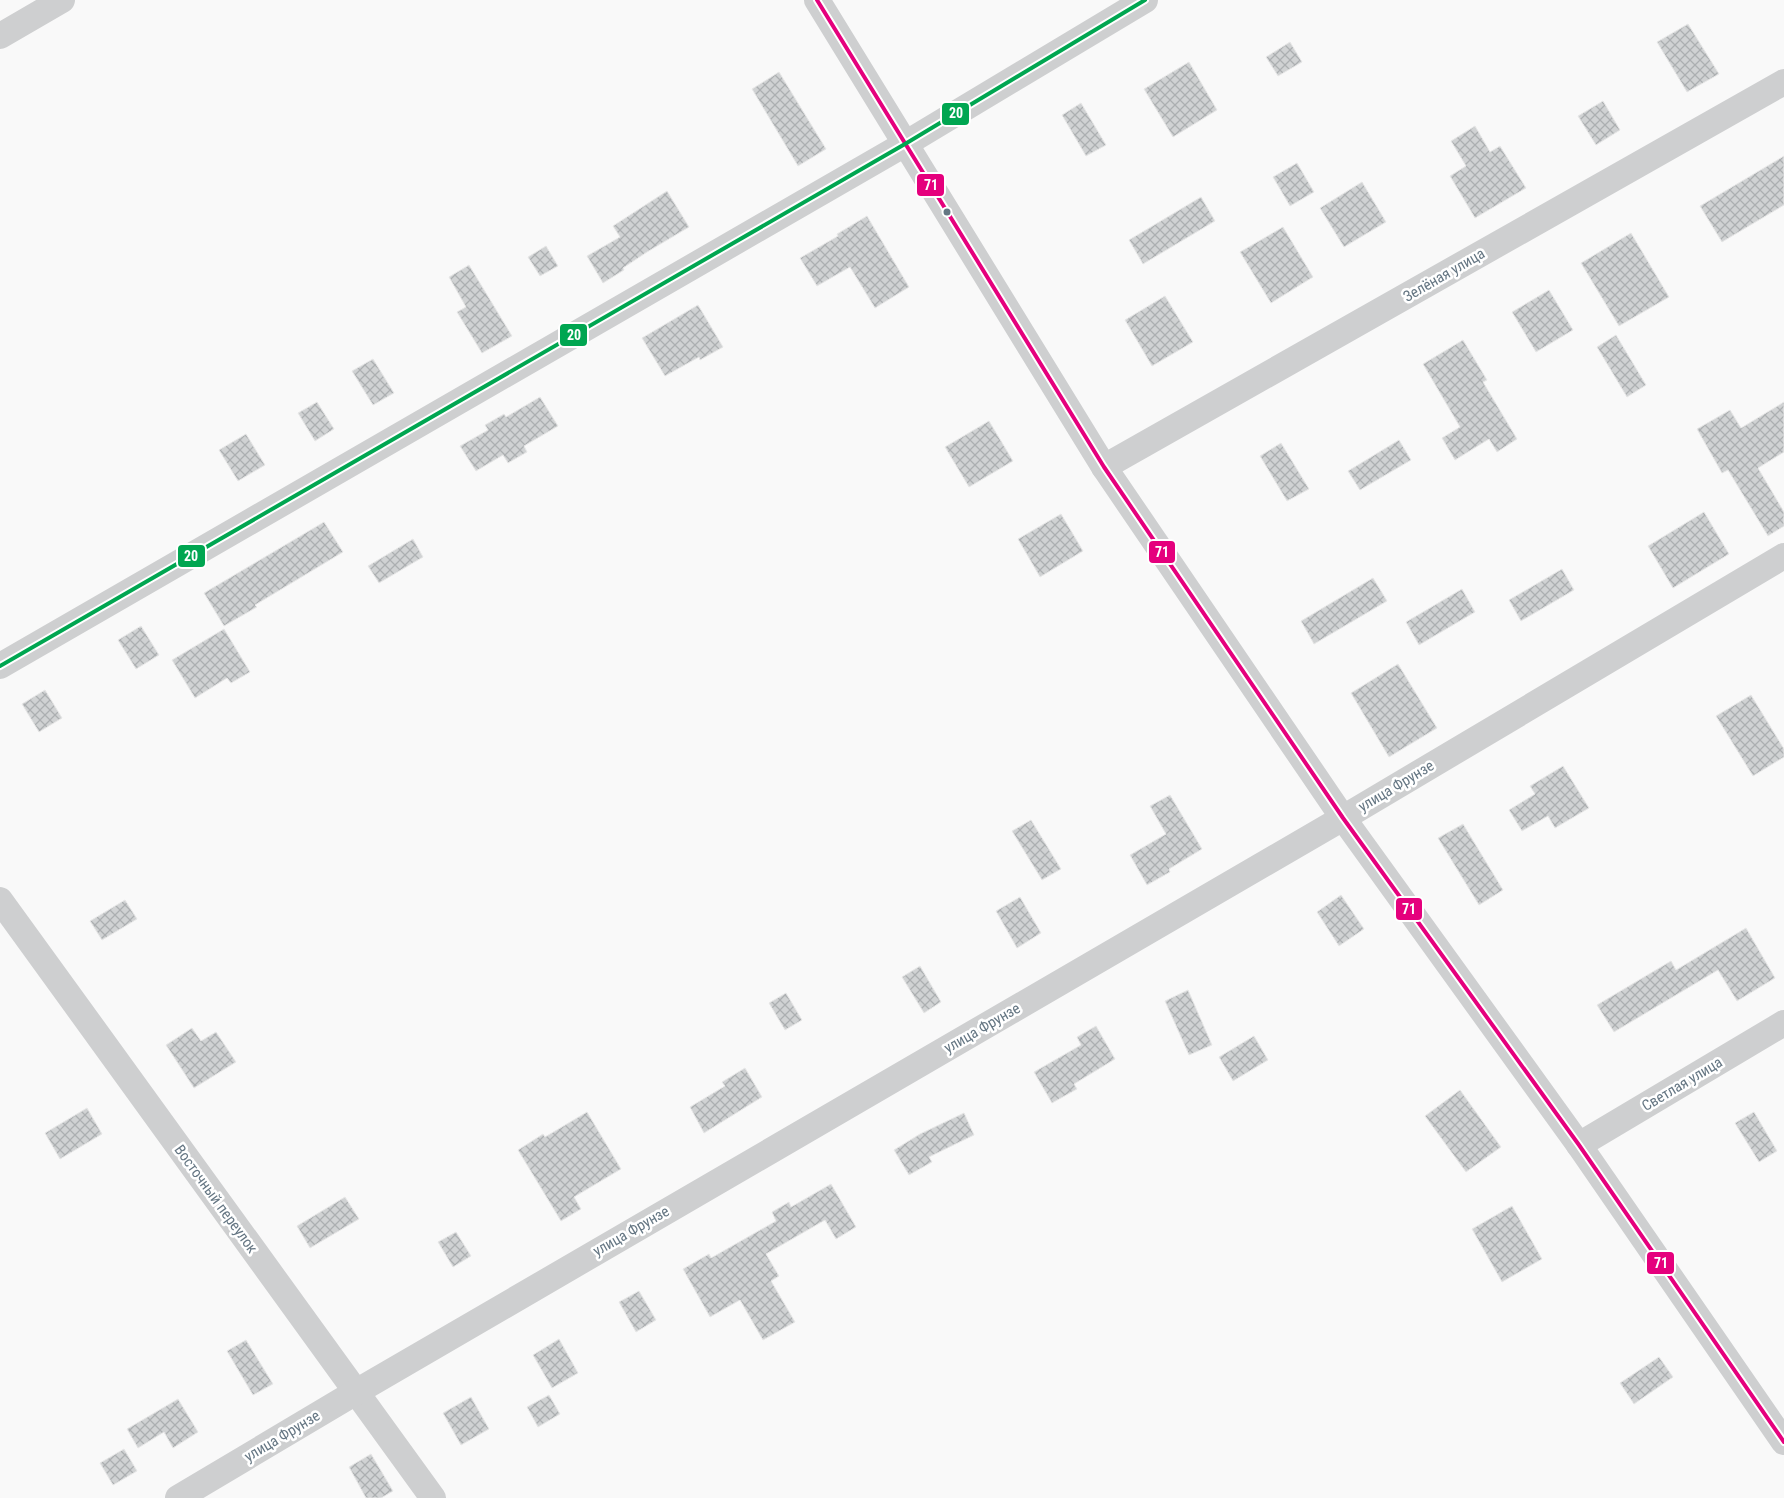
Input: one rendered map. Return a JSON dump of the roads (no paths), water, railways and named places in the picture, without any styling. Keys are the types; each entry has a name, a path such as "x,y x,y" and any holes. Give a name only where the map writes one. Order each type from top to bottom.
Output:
{"street":[{"path":"0,36 62,0"},
{"path":"817,0 1104,467 1343,818 1579,1145 1784,1442"},
{"path":"0,666 905,144 1145,0"},
{"name":"Зелёная улица","path":"1104,467 1784,82"},
{"name":"улица Фрунзе","path":"178,1498 356,1392 1343,818 1784,556"},
{"name":"Восточный переулок","path":"0,900 433,1498"},
{"name":"Светлая улица","path":"1579,1145 1784,1023"}]}
